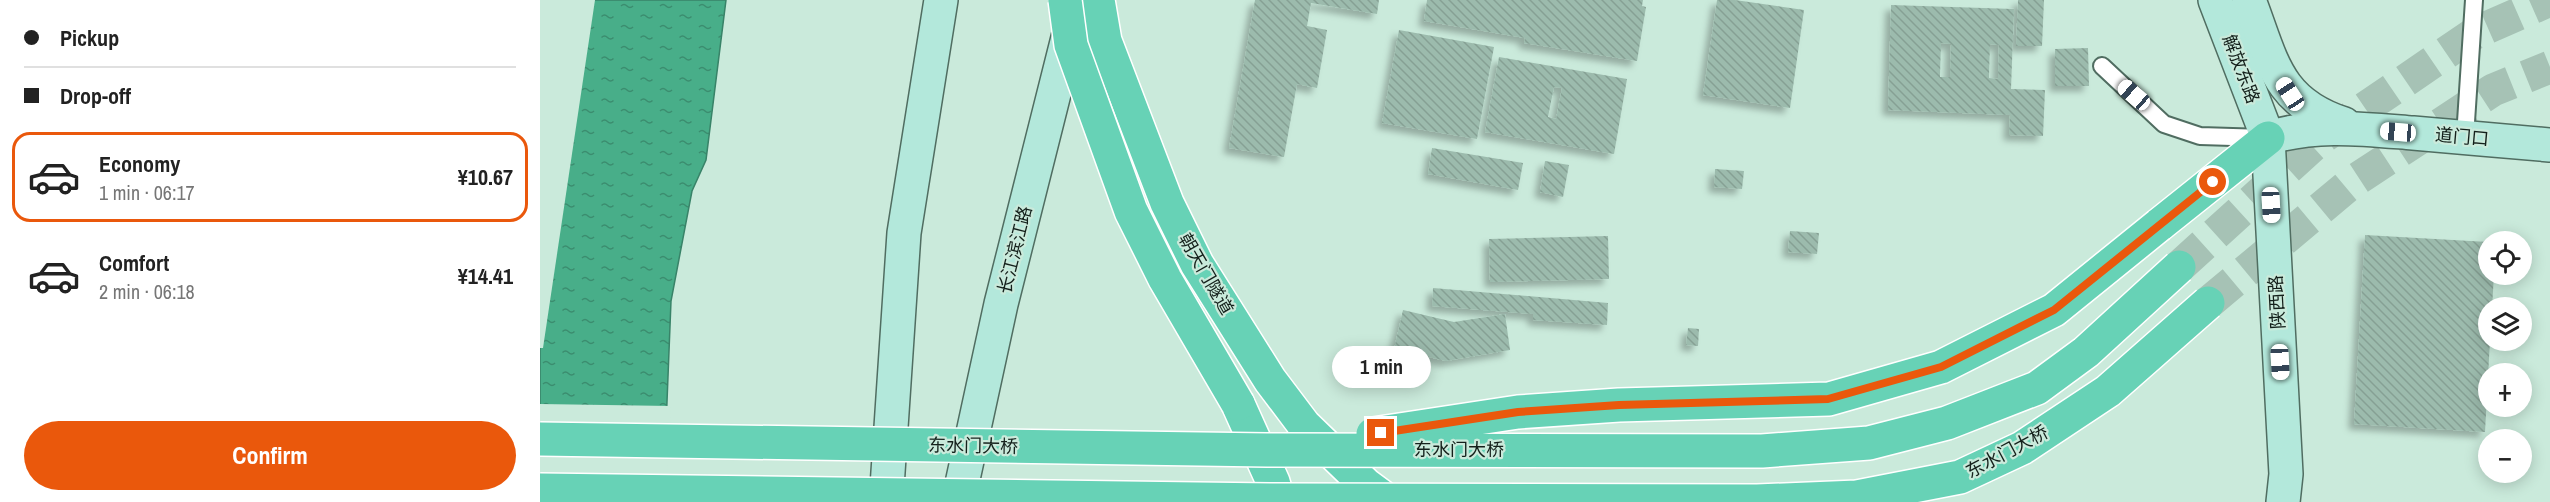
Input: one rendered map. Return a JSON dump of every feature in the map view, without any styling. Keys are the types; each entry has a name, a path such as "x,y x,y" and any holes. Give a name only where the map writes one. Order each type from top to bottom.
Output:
{"main road":[{"path":"886,502 904,233 941,0"},
{"name":"朝天门隧道","path":"1065,0 1071,45 1131,211 1165,279 1238,404 1281,501"},
{"name":"长江滨江路","path":"958,502 1001,304 1078,0"},
{"name":"朝天门隧道","path":"1098,0 1105,41 1167,203 1197,264 1270,380 1304,425 1366,485 1389,502"},
{"name":"解放东路","path":"2215,0 2268,138"},
{"name":"解放东路","path":"2249,0 2279,77 2290,94 2321,117 2354,128"},
{"name":"道门口","path":"2268,138 2288,131 2312,128 2354,128 2550,145"},
{"path":"1267,450 1518,412 1619,405 1828,399 1941,367 2054,310 2268,138"},
{"name":"陕西路","path":"2268,138 2286,474 2283,502"},
{"name":"东水门大桥","path":"540,439 1267,450 1762,451 1869,443 1947,423 2037,388 2085,352 2179,267"},
{"name":"东水门大桥","path":"540,490 1281,501 1757,501 1857,497 1960,477 2022,448 2108,391 2208,303"}],"lane":[{"path":"2465,137 2474,0"},
{"path":"2102,66 2164,124 2200,136 2268,138"}],"water":[{"path":"540,0 726,0 706,160 692,191 671,301 663,502 540,502"}],"pier":[{"path":"540,0 595,0 543,348 540,348"},
{"path":"540,404 671,406 666,502 540,502"}],"building":[{"path":"1255,0 1379,0 1377,14 1311,3 1307,26 1327,30 1317,88 1297,84 1284,157 1229,148"},
{"path":"1427,0 1643,0 1642,6 1646,7 1637,61 1524,43 1525,38 1424,21"},
{"path":"1717,0 1735,0 1804,10 1790,108 1703,95"},
{"path":"2018,0 2044,0 2042,46 2016,46"},
{"path":"1891,5 2014,9 2011,89 2045,90 2043,136 2009,135 2010,115 1888,110","holes":["1941,43 1951,44 1950,77 1940,77","1990,44 1999,45 1998,79 1989,78"]},
{"path":"1399,30 1494,47 1477,139 1382,123"},
{"path":"2088,48 2089,86 2055,86 2055,49"},
{"path":"1499,57 1627,79 1614,154 1485,132","holes":["1554,87 1562,88 1556,119 1548,117"]},
{"path":"1432,148 1523,163 1518,190 1428,174"},
{"path":"1545,161 1569,165 1563,197 1540,192"},
{"path":"1715,169 1744,171 1742,189 1714,187"},
{"path":"1790,231 1819,233 1817,254 1788,252"},
{"path":"2365,235 2478,241 2478,285 2493,285 2493,297 2478,297 2478,351 2489,351 2489,363 2478,363 2478,417 2486,417 2485,429 2478,429 2478,432 2354,424"},
{"path":"1608,236 1609,279 1490,282 1489,239"},
{"path":"1433,288 1608,303 1607,325 1533,320 1533,314 1432,306"},
{"path":"1403,310 1454,322 1505,314 1510,350 1446,361 1394,349"},
{"path":"1688,328 1699,329 1698,346 1686,345"}],"tunnel":[{"path":"2179,267 2320,139 2475,33 2550,0"},
{"path":"2208,303 2351,183 2493,90 2550,67"}],"railway":[{"path":"540,448 1221,457"},
{"path":"540,478 1220,487"}],"route":[{"path":"1381,433 1518,412 1619,405 1828,399 1941,367 2054,310 2213,182"}]}
